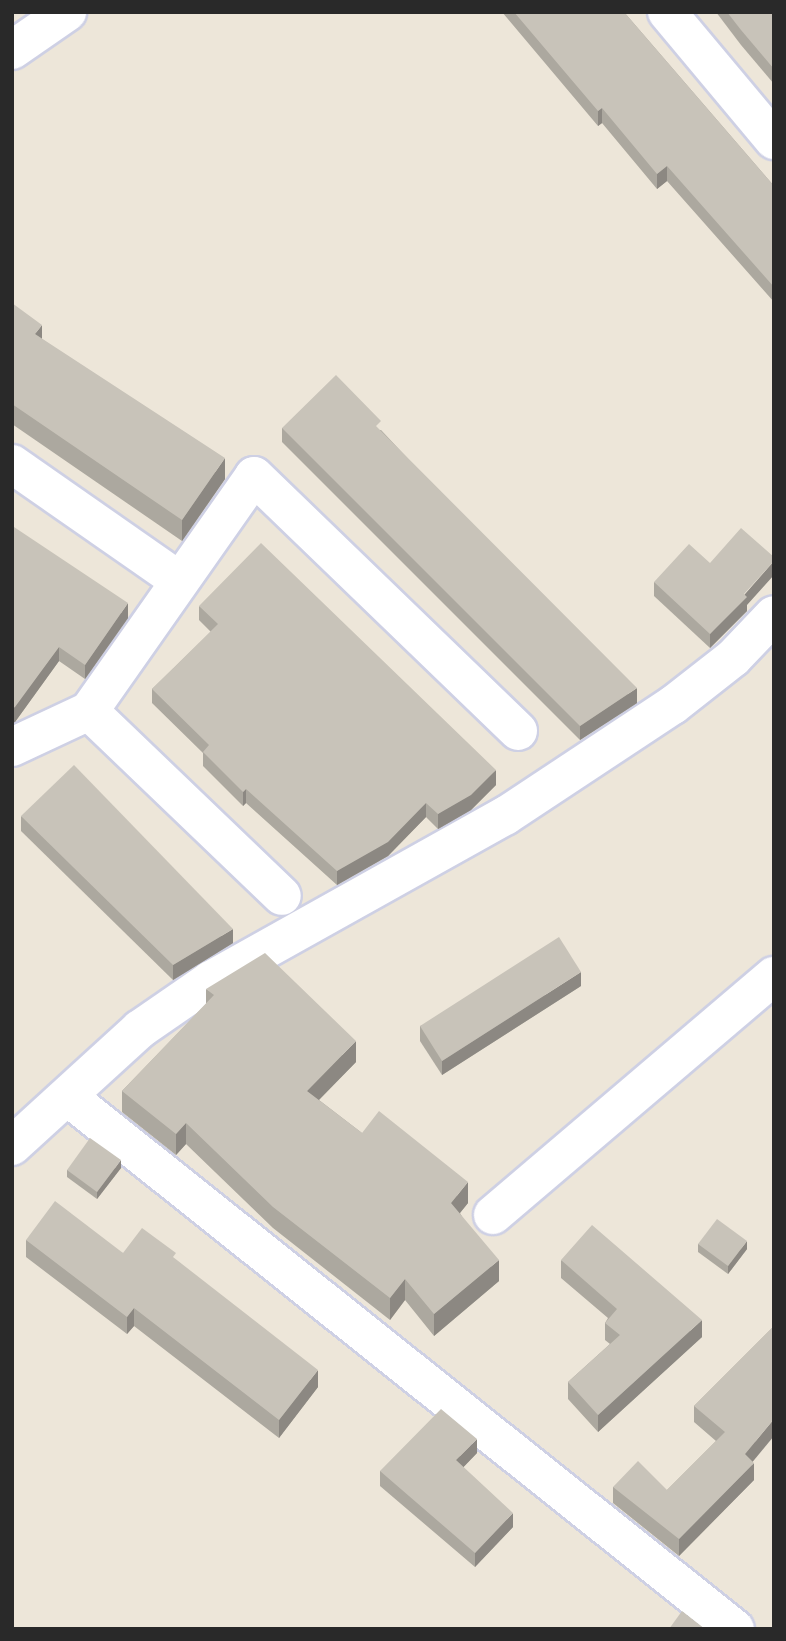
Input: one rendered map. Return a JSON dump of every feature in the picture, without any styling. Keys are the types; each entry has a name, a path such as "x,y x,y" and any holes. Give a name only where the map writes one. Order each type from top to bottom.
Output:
{"street":[{"path":"12,50 67,12"},
{"path":"667,12 774,140"},
{"path":"12,464 178,580"},
{"path":"12,747 89,711 178,580 254,476 517,731"},
{"path":"12,1146 140,1029 211,980 505,816 673,705 733,658 774,615"},
{"path":"89,711 282,896"},
{"path":"493,1215 774,976"},
{"path":"68,1097 735,1629"}],"building":[{"path":"514,12 624,12 774,186 774,287 667,166 657,174 602,108 598,111"},
{"path":"727,12 774,12 774,69 741,30"},
{"path":"12,303 42,325 35,334 225,458 182,520 12,404"},
{"path":"336,375 381,421 376,426 637,688 580,726 282,428"},
{"path":"14,527 128,603 85,665 59,647 12,709 12,530"},
{"path":"741,528 774,557 774,561 744,594 747,597 710,634 654,582 689,544 710,563"},
{"path":"261,543 496,770 471,795 438,814 426,803 388,842 337,871 246,789 243,792 203,752 209,745 152,689 218,624 199,606"},
{"path":"74,765 233,929 173,965 21,816"},
{"path":"559,937 581,972 442,1061 420,1026"},
{"path":"265,953 356,1041 307,1091 362,1133 379,1111 468,1182 451,1203 499,1260 434,1314 405,1279 390,1298 273,1207 186,1123 176,1134 122,1091 214,995 206,989"},
{"path":"90,1138 121,1160 97,1192 67,1170"},
{"path":"55,1201 123,1253 142,1228 176,1253 173,1257 318,1370 279,1420 134,1308 127,1317 26,1240"},
{"path":"717,1219 747,1241 728,1266 698,1244"},
{"path":"592,1225 702,1320 598,1415 568,1382 620,1335 605,1323 617,1309 561,1260"},
{"path":"774,1326 774,1419 745,1454 754,1463 679,1539 613,1487 638,1461 667,1490 725,1432 694,1406"},
{"path":"441,1409 477,1439 456,1460 513,1513 475,1553 380,1471"},
{"path":"682,1611 705,1629 669,1629"}]}
